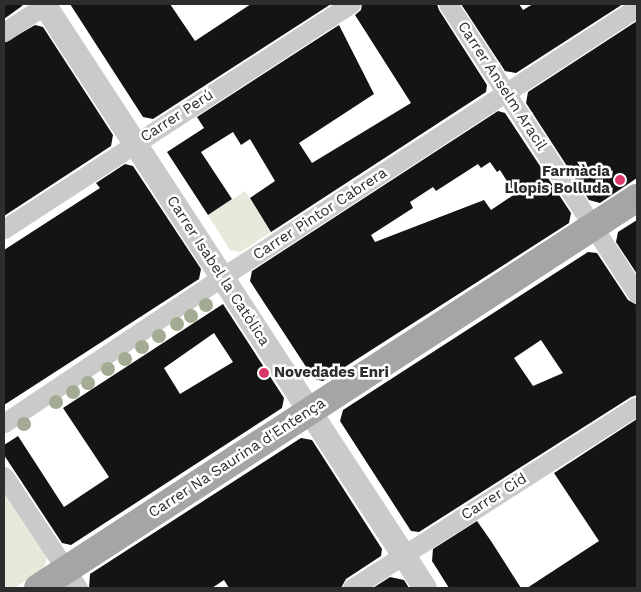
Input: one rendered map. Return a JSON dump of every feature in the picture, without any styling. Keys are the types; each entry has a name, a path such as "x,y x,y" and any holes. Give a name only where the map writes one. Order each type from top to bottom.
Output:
{"main road":[{"name":"Carrer Na Saurina d'Entença","path":"38,588 72,579 309,412 637,198"}],"street":[{"name":"Carrer Isabel la Catòlica","path":"45,4 425,588"},
{"path":"4,32 45,4"},
{"name":"Carrer Perú","path":"4,229 351,4"},
{"name":"Carrer Anselm Aracil","path":"448,4 637,294"},
{"name":"Carrer Pintor Cabrera","path":"4,423 222,277 637,8"},
{"name":"Carrer Cid","path":"352,588 637,406"},
{"path":"4,476 72,579"}],"shaded area":[{"path":"245,191 271,232 241,252 230,250 208,215"},
{"path":"4,488 47,557 41,571 14,588 4,588"}],"building":[{"path":"4,4 23,4 4,19"},
{"path":"70,4 170,4 195,41 251,4 331,4 153,119 143,117"},
{"path":"362,4 437,4 487,85 486,92 271,232 250,198 275,181 250,139 241,145 233,132 201,152 232,199 208,215 167,152 204,128 197,117 339,25 374,94 299,143 312,163 411,103 355,15 361,10"},
{"path":"461,4 519,4 523,10 533,4 623,4 516,73 505,71"},
{"path":"637,21 637,178 600,203 589,200 526,103 528,92"},
{"path":"35,25 43,27 113,135 111,146 4,216 4,43"},
{"path":"498,111 505,113 571,213 569,223 323,381 314,379 250,281 252,271","holes":["490,162 497,172 500,170 515,194 491,210 484,200 375,242 371,235 413,208 410,202 433,187 436,191 478,164 481,168"]},
{"path":"125,164 133,166 201,269 199,279 4,405 4,250 100,188 96,183"},
{"path":"637,220 637,274 616,242 618,232"},
{"path":"588,252 597,253 628,300 637,305 637,395 419,532 411,531 340,421 343,410","holes":["541,340 563,373 533,386 514,358"]},
{"path":"223,304 284,398 282,408 71,545 62,543 4,455 4,445 18,436 64,507 109,477 63,408","holes":["214,333 233,362 180,394 164,368"]},
{"path":"637,419 637,588 527,588 599,541 554,473"},
{"path":"301,438 312,440 382,549 381,556 346,579 341,588 229,588 224,580 212,588 89,588 90,574"},
{"path":"477,521 521,588 449,588 432,561 433,549"},
{"path":"390,577 404,580 409,588 373,588"}],"place":[{"name":"Farmàcia Llopis Bolluda","path":"620,180"},
{"name":"Novedades Enri","path":"264,373"}]}
